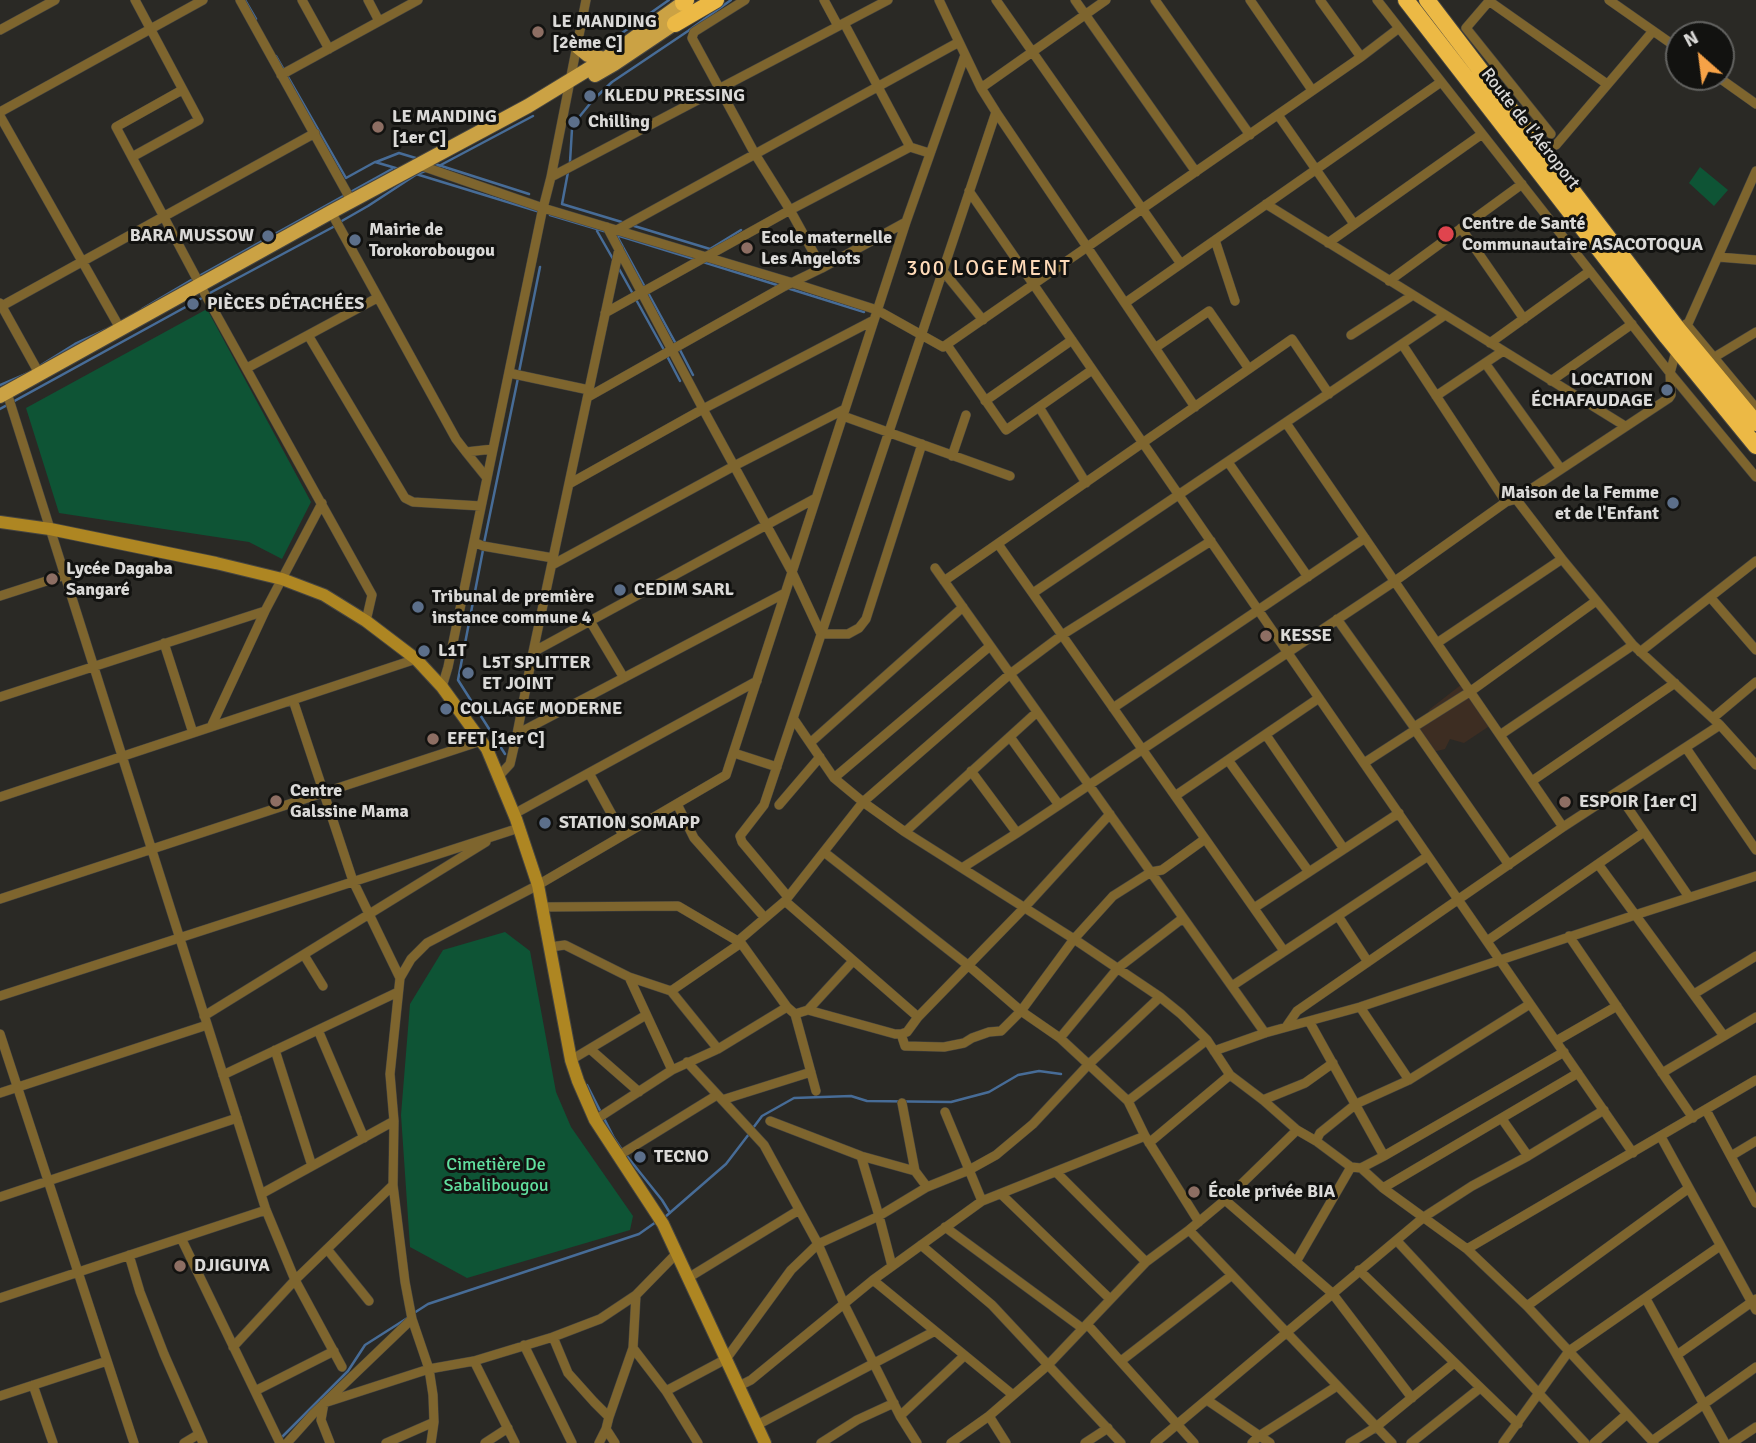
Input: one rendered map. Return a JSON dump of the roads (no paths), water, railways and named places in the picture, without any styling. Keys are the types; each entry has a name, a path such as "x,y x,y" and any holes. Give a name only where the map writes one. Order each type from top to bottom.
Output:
{"highway":[{"path":"676,24 716,0"},
{"name":"Route de l'Aéroport","path":"1406,0 1756,423"},
{"name":"Route de l'Aéroport","path":"1427,0 1682,336 1756,446"}],"main road":[{"path":"4,395 331,212 567,85 614,64 676,24 705,0"},
{"path":"567,85 686,1"},
{"path":"578,47 588,55 605,59"},
{"path":"0,522 50,529 282,579 324,596 366,621 416,659 442,687 487,749 519,828 538,885 571,1060 578,1081 595,1120 660,1221 765,1443"}],"street":[{"path":"0,30 55,0"},
{"path":"132,157 199,120 135,0"},
{"path":"121,330 0,114 202,0"},
{"path":"240,0 352,202"},
{"path":"302,0 328,49"},
{"path":"368,0 379,21"},
{"path":"281,75 418,0"},
{"path":"442,687 586,0"},
{"path":"745,0 694,32 692,38 755,155 822,268"},
{"path":"824,0 878,87 910,146 929,153"},
{"path":"551,177 888,0"},
{"path":"939,0 981,88 996,112 1195,407"},
{"path":"996,0 1181,264"},
{"path":"1075,0 1196,172"},
{"path":"981,88 1106,0"},
{"path":"1156,0 1250,135"},
{"path":"1250,0 1312,90"},
{"path":"1320,0 1361,57"},
{"path":"1377,0 1756,478"},
{"path":"1609,0 1665,39"},
{"path":"1552,134 1466,28 1490,1 1607,85"},
{"path":"419,165 543,208 793,283 876,315 943,347 1250,135 1399,28"},
{"path":"1556,145 1653,31"},
{"path":"617,230 959,42"},
{"path":"431,1443 434,1422 433,1395 429,1369 412,1319 393,1185 394,1121 390,1074 400,978 411,959 427,943 538,885 726,775 906,222 965,55"},
{"path":"1125,303 1441,82"},
{"path":"1735,89 1756,104"},
{"path":"182,90 116,127 372,595 366,621"},
{"path":"918,1017 786,899 740,836 764,805 996,112"},
{"path":"1278,115 1354,224"},
{"path":"40,374 1,305 315,133"},
{"path":"1328,243 1482,134"},
{"path":"605,313 910,146"},
{"path":"962,868 1288,652 1506,502 1516,499 1669,398 1671,373 1682,336 1756,171"},
{"path":"1389,281 1522,184"},
{"path":"970,191 1633,1153"},
{"path":"1266,204 1625,426"},
{"path":"331,212 456,439 487,478"},
{"path":"509,373 589,393 672,351 906,222"},
{"path":"607,227 792,572 821,634"},
{"path":"1461,229 1524,319"},
{"path":"1214,240 1236,301"},
{"path":"498,777 510,764 517,734 619,249"},
{"path":"1718,257 1756,260"},
{"path":"943,271 983,320"},
{"path":"1490,343 1590,271"},
{"path":"1351,335 1413,295"},
{"path":"247,368 377,298"},
{"path":"1155,348 1209,311 1248,369"},
{"path":"569,484 876,315"},
{"path":"1033,593 1446,315"},
{"path":"1551,381 1632,324"},
{"path":"1713,358 1756,332"},
{"path":"308,335 405,498 414,502 481,506"},
{"path":"1682,336 1713,358 1756,408"},
{"path":"944,581 1293,339 1329,394"},
{"path":"985,401 1072,340"},
{"path":"1402,344 1506,502"},
{"path":"947,345 1006,430 1092,370"},
{"path":"1436,396 1503,351"},
{"path":"1485,363 1561,469"},
{"path":"4,395 65,575 266,1210 295,1280 342,1367"},
{"path":"1039,407 1086,483"},
{"path":"844,412 889,432 1010,476"},
{"path":"474,542 552,561 844,412"},
{"path":"953,456 966,415"},
{"path":"1286,423 1563,827"},
{"path":"821,634 848,634 859,628 866,619 922,444"},
{"path":"466,452 493,449"},
{"path":"1228,462 1308,577"},
{"path":"533,652 816,498"},
{"path":"1516,499 1596,601 1637,648 1717,721 1756,765"},
{"path":"211,727 265,611 322,503"},
{"path":"1113,708 1365,538"},
{"path":"671,991 739,942 786,899 863,802 1010,674 1062,635 1211,541"},
{"path":"998,544 1284,951"},
{"path":"1437,643 1562,559"},
{"path":"1500,735 1637,648 1756,561"},
{"path":"935,568 1265,1033"},
{"path":"0,596 65,575"},
{"path":"517,734 786,593"},
{"path":"1710,597 1756,650"},
{"path":"1364,763 1471,691 1596,601"},
{"path":"810,743 963,607"},
{"path":"0,698 265,611"},
{"path":"1337,619 1509,865"},
{"path":"590,621 624,678"},
{"path":"164,643 193,733"},
{"path":"834,778 990,646"},
{"path":"0,797 416,659"},
{"path":"514,814 757,681"},
{"path":"1286,1027 1297,1011 1563,827 1686,748 1756,682"},
{"path":"1532,781 1675,684"},
{"path":"1175,796 1320,698"},
{"path":"293,700 353,881 400,978"},
{"path":"905,832 1037,712"},
{"path":"793,718 834,778 863,802 1160,997 1207,1040 1230,1075 1297,1130 1356,1167 1467,1249 1527,1306 1653,1442 1756,1367"},
{"path":"1266,735 1344,849"},
{"path":"1010,737 1059,805"},
{"path":"0,898 481,741"},
{"path":"1686,748 1756,850"},
{"path":"734,753 776,767"},
{"path":"779,805 820,757"},
{"path":"1228,760 1309,872"},
{"path":"971,771 1017,833"},
{"path":"589,773 623,835"},
{"path":"1616,793 1689,897"},
{"path":"677,804 694,838 765,918"},
{"path":"1254,908 1399,813"},
{"path":"808,1010 895,1034 907,1032 918,1017 1024,908 1110,814"},
{"path":"0,996 519,828"},
{"path":"1488,942 1644,832"},
{"path":"0,1093 206,1020 304,955 498,835"},
{"path":"901,1034 905,1046 944,1047 1000,1031 1021,1011 1074,939 1113,896 1151,872 1162,870 1205,839"},
{"path":"824,852 969,965 1021,1011 1060,1038 1128,1101 1147,1140 1199,1222"},
{"path":"1232,986 1429,856"},
{"path":"1598,864 1724,1036"},
{"path":"1214,1051 1265,1033 1360,1007 1756,876"},
{"path":"543,907 678,906 739,942 795,1014 816,1091"},
{"path":"1338,916 1368,962"},
{"path":"1060,1038 1118,968 1183,918"},
{"path":"1569,936 1693,1118"},
{"path":"550,947 565,946 629,977 671,991 718,1049"},
{"path":"304,955 323,986"},
{"path":"1694,994 1756,956"},
{"path":"795,1014 808,1010 853,961"},
{"path":"629,977 672,1070"},
{"path":"223,1075 398,992"},
{"path":"666,1391 726,1359 791,1270 818,1244 879,1216 927,1188 996,1155 1033,1124 1088,1065 1160,997"},
{"path":"1316,1141 1320,1133 1356,1104 1409,1080 1531,1004"},
{"path":"1556,1041 1617,1006"},
{"path":"595,1120 672,1070 718,1049 787,1007"},
{"path":"1360,1007 1409,1080"},
{"path":"571,1060 646,1016"},
{"path":"1662,1073 1756,1017"},
{"path":"1310,1021 1384,1156"},
{"path":"318,1030 363,1138"},
{"path":"0,1034 134,1443"},
{"path":"1128,1101 1207,1040"},
{"path":"590,1049 639,1092"},
{"path":"275,1050 312,1166"},
{"path":"1297,1262 1356,1167 1384,1156 1564,1052"},
{"path":"687,1062 764,1145 818,1244 844,1304 917,1443"},
{"path":"1263,1100 1305,1083 1333,1063"},
{"path":"618,1156 719,1097 811,1072"},
{"path":"1384,1188 1578,1073"},
{"path":"739,1386 751,1380 873,1280 982,1201 1147,1140 1230,1075"},
{"path":"1467,1249 1756,1080"},
{"path":"902,1103 915,1171 927,1188"},
{"path":"1155,1443 1424,1217 1472,1186 1604,1110"},
{"path":"1706,1110 1756,1203"},
{"path":"945,1112 982,1201"},
{"path":"0,1196 237,1118"},
{"path":"1502,1119 1528,1156"},
{"path":"261,1194 394,1121"},
{"path":"770,1121 861,1156 915,1171"},
{"path":"951,1443 989,1416 1048,1365 1146,1262 1225,1200 1297,1130"},
{"path":"1661,1137 1754,1304 1677,1355"},
{"path":"1731,1156 1756,1141"},
{"path":"861,1156 892,1266"},
{"path":"1056,1172 1146,1262"},
{"path":"233,1347 295,1280 393,1185"},
{"path":"1527,1306 1689,1188"},
{"path":"1001,1194 1110,1299"},
{"path":"1225,1200 1332,1293 1412,1398"},
{"path":"0,1297 266,1210"},
{"path":"688,1278 799,1210"},
{"path":"945,1227 1085,1326 1121,1361 1194,1443"},
{"path":"1189,1230 1392,1443"},
{"path":"181,1238 280,1443"},
{"path":"1397,1241 1585,1443"},
{"path":"921,1245 992,1305 1121,1443"},
{"path":"1503,1443 1569,1351 1720,1246"},
{"path":"327,1249 369,1301"},
{"path":"324,1403 429,1369 474,1361 553,1337 600,1319 636,1295 677,1254"},
{"path":"129,1255 140,1292 201,1438 184,1443"},
{"path":"1359,1270 1518,1423"},
{"path":"1121,1361 1232,1275"},
{"path":"873,1280 1013,1395"},
{"path":"599,1443 633,1348 636,1295"},
{"path":"1646,1298 1725,1443"},
{"path":"287,1443 324,1403 412,1319"},
{"path":"757,1425 935,1331"},
{"path":"553,1337 568,1373 609,1417"},
{"path":"524,1345 572,1443"},
{"path":"633,1348 666,1391 698,1443"},
{"path":"255,1391 334,1352"},
{"path":"901,1416 964,1356"},
{"path":"0,1396 107,1360"},
{"path":"474,1361 515,1443"},
{"path":"1350,1443 1376,1427 1454,1363"},
{"path":"33,1385 53,1443"},
{"path":"1255,1439 1337,1386"},
{"path":"1411,1443 1480,1388"},
{"path":"1207,1400 1255,1439 1270,1443"},
{"path":"324,1403 321,1420 330,1443"},
{"path":"821,1443 857,1420 894,1403"},
{"path":"1594,1443 1627,1414"},
{"path":"989,1416 1006,1443"},
{"path":"386,1443 434,1422"},
{"path":"1732,1443 1756,1427"},
{"path":"485,1443 508,1428"},
{"path":"1085,1443 1108,1428"},
{"path":"606,1429 615,1443"}],"waterway":[{"path":"245,0 256,19"},
{"path":"622,33 669,0"},
{"path":"570,162 572,129 593,100 612,82 731,0"},
{"path":"276,56 346,178 375,162 399,169"},
{"path":"437,167 533,116"},
{"path":"376,162 399,153 419,159"},
{"path":"432,163 529,194"},
{"path":"199,276 392,169"},
{"path":"340,222 417,174 428,170"},
{"path":"568,172 562,204 625,223"},
{"path":"416,174 540,212"},
{"path":"550,215 607,232"},
{"path":"631,225 710,249 741,230"},
{"path":"208,294 335,226"},
{"path":"597,231 613,259"},
{"path":"613,234 694,259"},
{"path":"617,236 676,344"},
{"path":"703,262 777,285"},
{"path":"519,372 540,267"},
{"path":"618,267 664,350"},
{"path":"142,309 193,279"},
{"path":"787,288 864,312"},
{"path":"0,409 202,298"},
{"path":"38,367 75,344 105,330"},
{"path":"680,350 693,375"},
{"path":"667,356 680,381"},
{"path":"0,385 26,374"},
{"path":"484,543 518,378"},
{"path":"483,550 458,680 505,754"},
{"path":"753,1128 762,1116 794,1098 851,1096 867,1101 951,1102 989,1092 1018,1075 1039,1071 1061,1074"},
{"path":"587,1085 622,1150"},
{"path":"665,1217 726,1164 749,1134"},
{"path":"626,1155 670,1213"},
{"path":"414,1313 428,1304 639,1234 656,1222"},
{"path":"280,1439 348,1371 365,1345 409,1317"}],"place":[{"name":"LE MANDING [2ème C]","path":"538,32"},
{"name":"KLEDU PRESSING","path":"590,96"},
{"name":"Chilling","path":"574,122"},
{"name":"LE MANDING [1er C]","path":"378,127"},
{"name":"Centre de Santé Communautaire ASACOTOQUA","path":"1446,234"},
{"name":"BARA MUSSOW","path":"268,236"},
{"name":"Mairie de Torokorobougou","path":"355,240"},
{"name":"Ecole maternelle Les Angelots","path":"747,248"},
{"name":"PIÈCES DÉTACHÉES","path":"193,304"},
{"name":"LOCATION ÉCHAFAUDAGE","path":"1667,390"},
{"name":"Maison de la Femme et de l'Enfant","path":"1673,503"},
{"name":"Lycée Dagaba Sangaré","path":"52,579"},
{"name":"CEDIM SARL","path":"620,590"},
{"name":"Tribunal de première instance commune 4","path":"418,607"},
{"name":"KESSE","path":"1266,636"},
{"name":"L1T","path":"424,651"},
{"name":"L5T SPLITTER ET JOINT","path":"468,673"},
{"name":"COLLAGE MODERNE","path":"446,709"},
{"name":"EFET [1er C]","path":"433,739"},
{"name":"Centre Galssine Mama","path":"276,801"},
{"name":"ESPOIR [1er C]","path":"1565,802"},
{"name":"STATION SOMAPP","path":"545,823"},
{"name":"TECNO","path":"640,1157"},
{"name":"École privée BIA","path":"1194,1192"},
{"name":"DJIGUIYA","path":"180,1266"}],"district":[{"name":"300 LOGEMENT","path":"989,269"}],"park label":[{"name":"Cimetière De Sabalibougou","path":"496,1175"}]}
